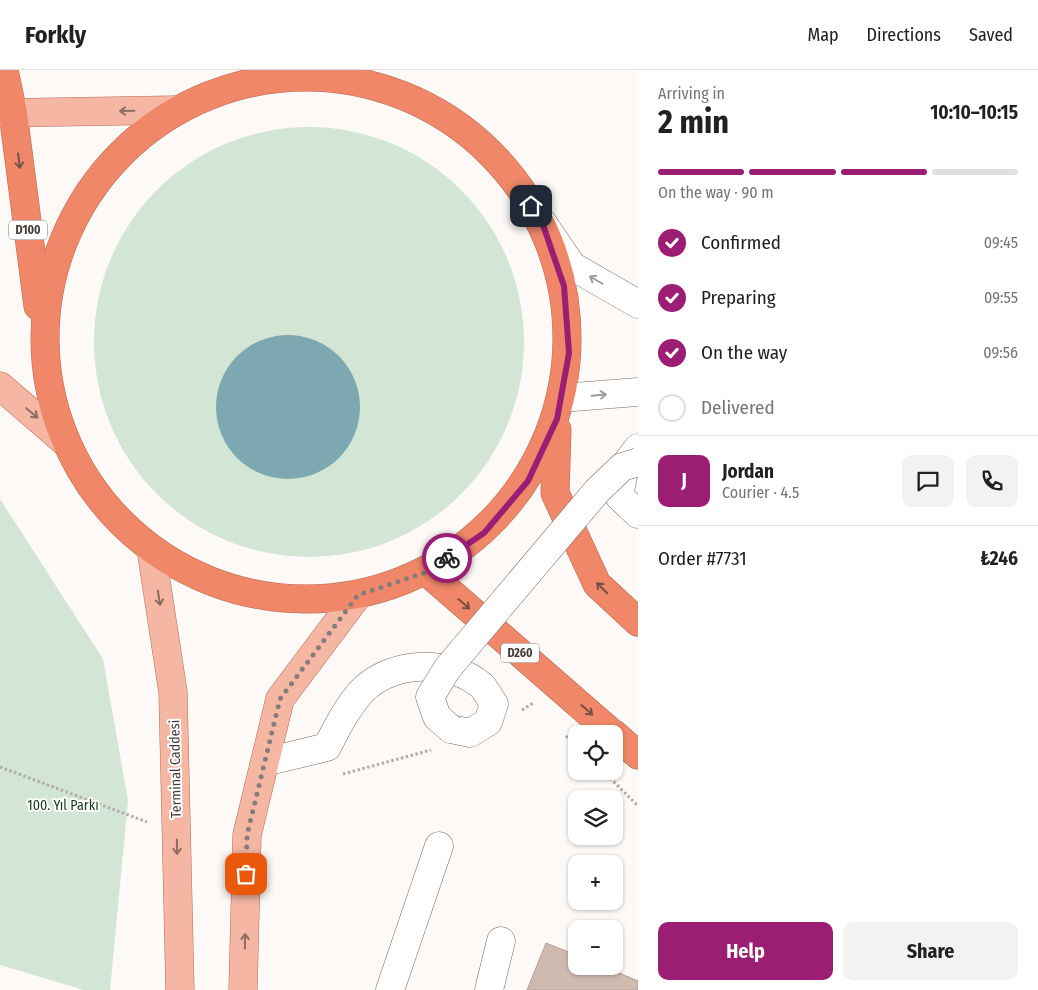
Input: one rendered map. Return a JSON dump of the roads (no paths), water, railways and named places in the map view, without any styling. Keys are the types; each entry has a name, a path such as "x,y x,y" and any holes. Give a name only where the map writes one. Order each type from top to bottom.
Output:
{"highway":[{"path":"4,70 7,113"},
{"path":"559,409 528,481 484,533 427,572 358,595 285,600 215,584 151,550 100,501 64,440 50,395 43,348 50,277 76,211 118,153 175,110 228,87 279,73 362,81 435,109 497,158 542,222 564,286 569,353 559,409 555,493 597,584 638,622"},
{"name":"D100","path":"7,113 43,348"},
{"name":"D260","path":"427,572 604,725"},
{"name":"D260","path":"623,742 638,755"}],"main road":[{"path":"7,113 175,110"},
{"path":"0,386 64,440"},
{"name":"Terminal Caddesi","path":"151,550 173,692 180,990"},
{"path":"244,990 247,835 280,699 358,595"}],"street":[{"path":"542,222 572,266 638,304"},
{"path":"559,409 638,392"},
{"path":"638,448 625,465 619,496 638,514"},
{"path":"265,762 327,747 346,712 364,689 389,673 413,668 445,668 469,678 482,686 494,704 488,722 470,733 451,729 437,717 430,697 447,669 597,491 622,467 638,462"},
{"path":"390,990 439,846"},
{"path":"489,990 502,940"}],"water":[{"path":"288,335 316,340 339,356 355,379 360,407 355,435 339,458 316,474 288,479 260,474 237,458 221,435 216,407 221,379 237,356 260,340"}],"park label":[{"name":"100. Yıl Parkı","path":"63,805"}]}
